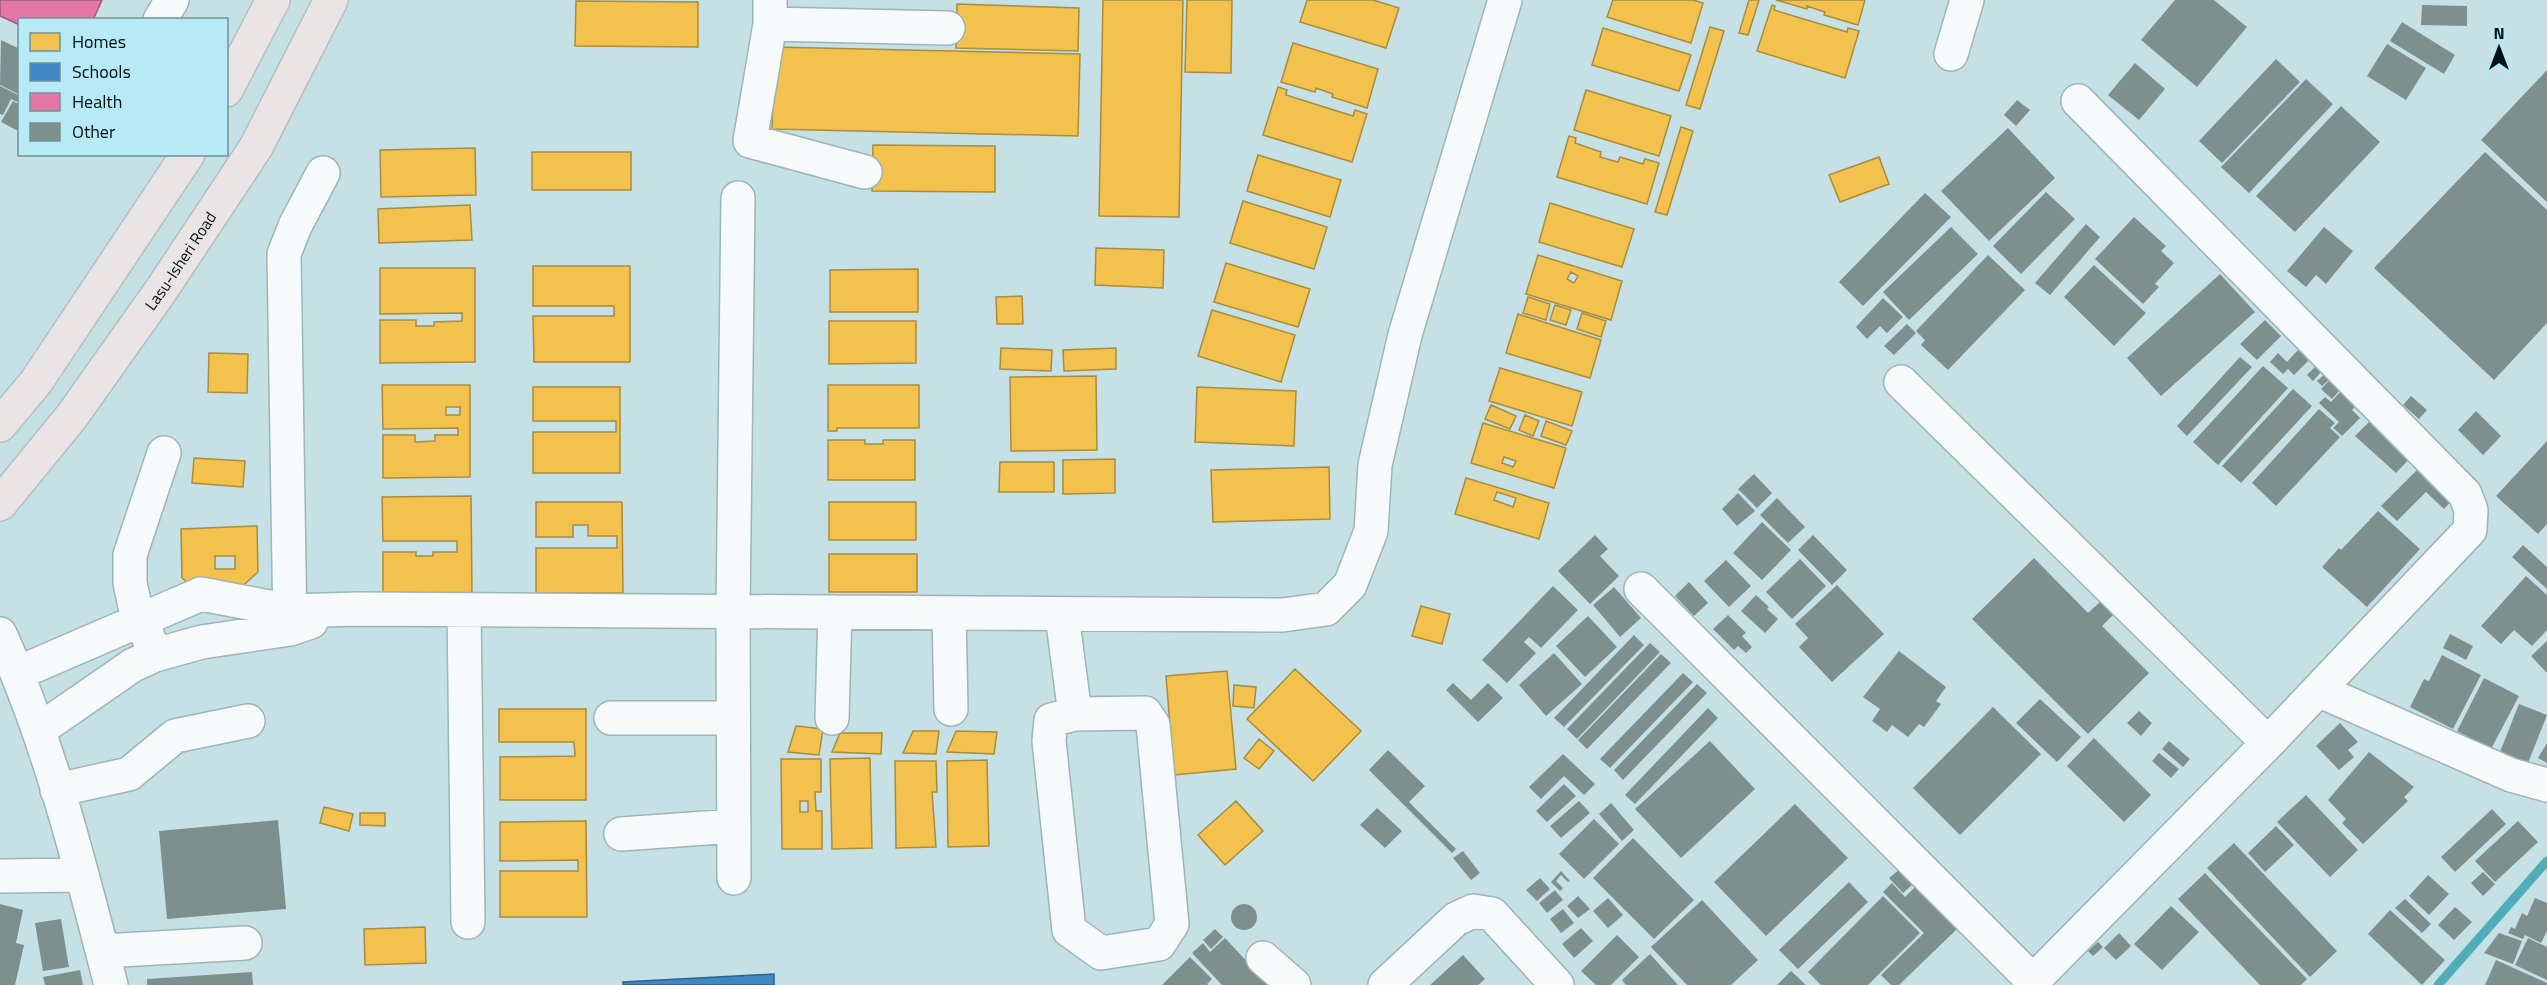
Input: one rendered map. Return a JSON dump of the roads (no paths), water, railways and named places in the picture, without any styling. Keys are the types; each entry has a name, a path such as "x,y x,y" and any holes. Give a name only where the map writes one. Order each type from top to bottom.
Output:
{"main road":[{"path":"228,86 273,0"},
{"name":"Lasu-Isheri Road","path":"0,504 72,416 162,289 256,147 331,0"},
{"path":"0,425 36,382 187,156"}],"street":[{"path":"161,18 172,0"},
{"path":"39,730 133,665 155,655 290,620 349,609 1283,615 1326,609 1350,585 1371,531 1375,465 1405,335 1505,0"},
{"path":"1951,54 1967,0"},
{"path":"865,172 750,141 770,12 948,28"},
{"path":"1641,589 2031,983 2268,743 2470,530 2471,510 2465,494 2078,101"},
{"path":"290,620 284,254 295,225 323,173"},
{"path":"734,878 733,612 738,198"},
{"path":"1901,382 2268,743"},
{"path":"155,655 147,634 138,620 130,583 130,555 164,453"},
{"path":"18,673 201,594 290,620"},
{"path":"464,610 468,922"},
{"path":"832,718 835,612"},
{"path":"949,613 951,709"},
{"path":"1062,615 1075,714"},
{"path":"0,634 18,673 39,730 82,875 111,985"},
{"path":"2318,690 2511,775 2547,784"},
{"path":"1145,713 1154,725 1172,924 1159,944 1101,953 1069,930 1049,741 1051,720 1075,714 1145,713"},
{"path":"611,718 733,718"},
{"path":"57,790 129,774 176,736 248,721"},
{"path":"621,834 734,826"},
{"path":"0,876 82,875"},
{"path":"1385,985 1456,919 1473,911 1492,914 1557,985"},
{"path":"102,951 245,942"},
{"path":"1263,958 1294,985"}],"waterway":[{"path":"2438,985 2547,861"}]}
